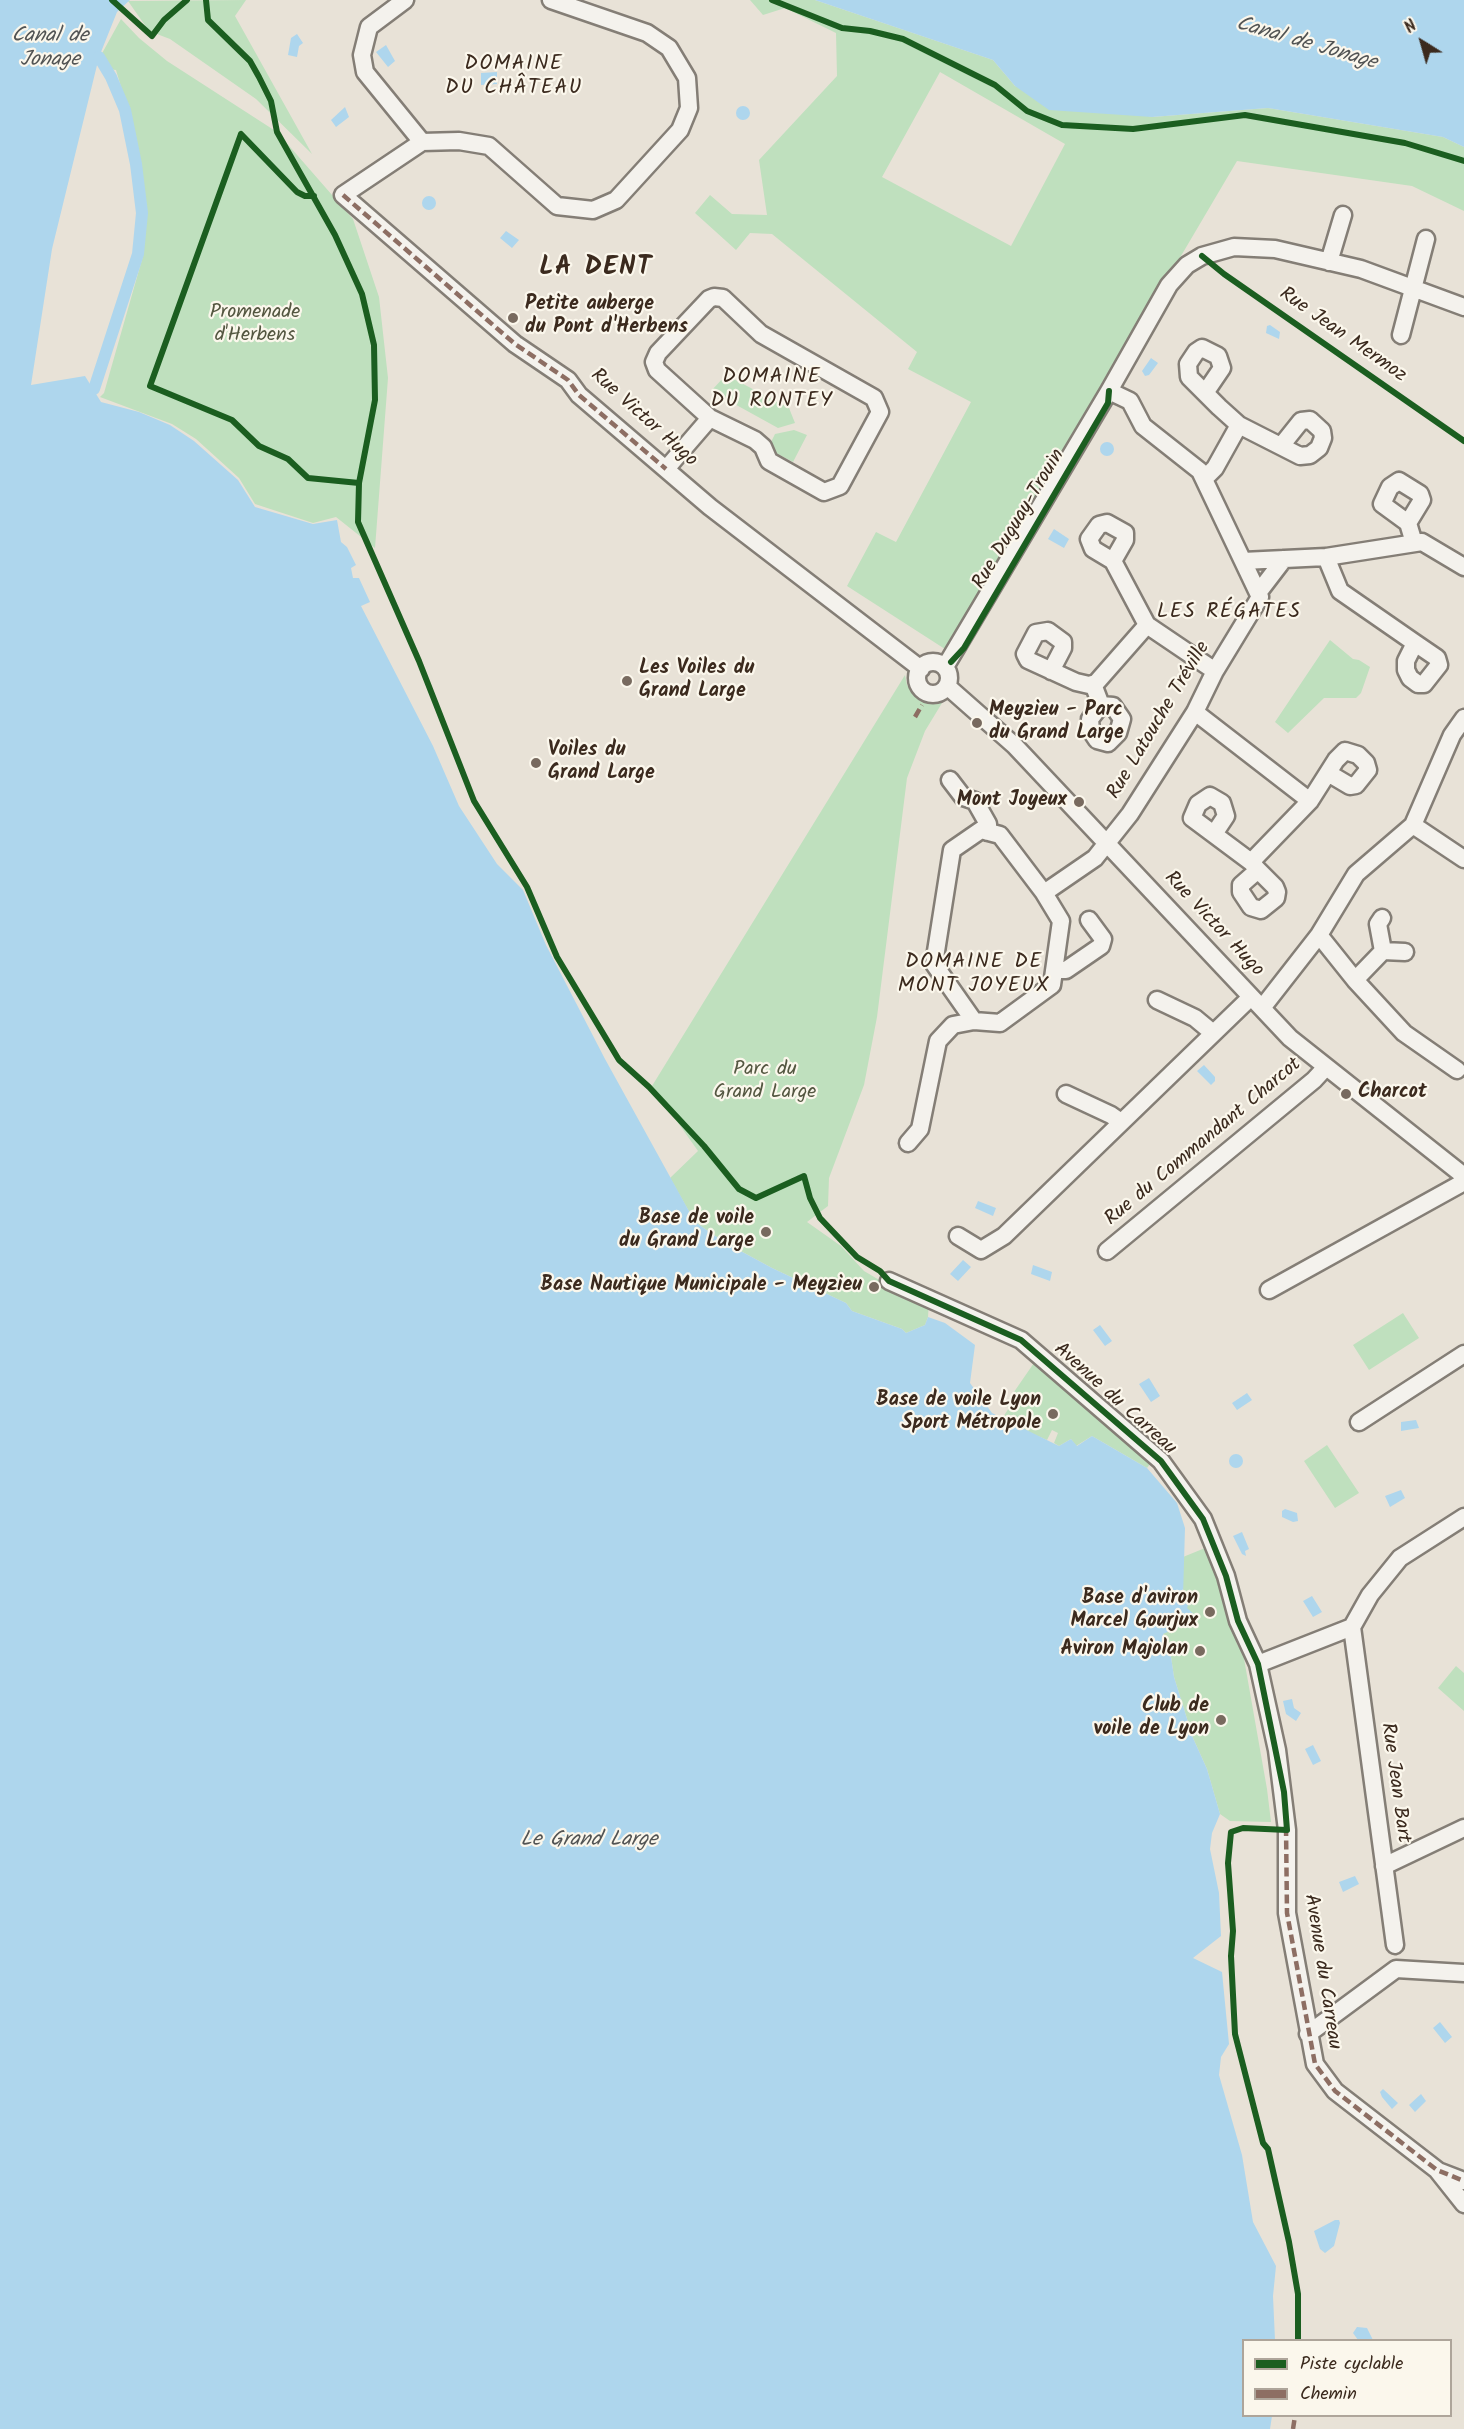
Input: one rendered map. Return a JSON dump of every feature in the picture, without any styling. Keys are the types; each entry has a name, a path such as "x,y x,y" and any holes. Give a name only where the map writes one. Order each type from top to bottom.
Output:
{"street":[{"path":"405,0 369,27 362,55 365,72 422,142 459,141 489,146 557,206 593,210 616,200 680,130 689,108 687,78 669,48 647,33 551,0"},
{"name":"Rue Victor Hugo","path":"422,142 343,195 515,344 568,380 579,395 710,507 921,669"},
{"path":"1343,215 1329,262 1361,269 1464,308"},
{"path":"1401,335 1426,240"},
{"name":"Rue Duguay-Trouin","path":"945,667 1109,391 1169,285 1187,266 1202,256 1234,247 1275,249 1329,262"},
{"path":"717,297 723,298 761,334 874,398 879,412 840,486 825,492 769,461 763,447 756,440 710,418 657,370 654,362 658,353 709,299 717,297"},
{"path":"1109,391 1130,401 1143,426 1185,458 1204,478 1258,593"},
{"path":"1205,393 1239,425 1281,446"},
{"path":"666,469 710,418"},
{"path":"1204,478 1215,468 1239,425"},
{"path":"1408,523 1414,543"},
{"path":"1243,561 1326,557 1422,542 1464,567"},
{"path":"1326,557 1340,591 1416,643"},
{"name":"Rue Latouche Tréville","path":"1044,893 1095,858 1130,814 1195,712 1215,671 1260,597 1258,593 1284,559"},
{"path":"1113,561 1147,625 1215,671"},
{"path":"1093,684 1147,625"},
{"path":"930,663 945,667 949,676 947,686 934,694 924,691 917,678 921,669 930,663"},
{"path":"1051,671 1076,682 1093,684"},
{"path":"1093,684 1101,705"},
{"name":"Rue Victor Hugo","path":"947,686 1015,746 1290,1038 1464,1176"},
{"path":"1195,712 1310,801"},
{"path":"958,1236 981,1250 1004,1236 1214,1033 1257,1003 1319,934 1356,874 1413,825 1452,735 1464,718"},
{"path":"1214,834 1255,866 1310,801 1328,773"},
{"path":"950,780 963,797 975,801 988,824 988,832"},
{"path":"1413,825 1463,862"},
{"path":"908,1143 920,1129 938,1041 953,1025 974,1021 1000,1023 1052,985 1061,921 1044,893 1000,835 981,830 952,850 934,964 974,1021"},
{"path":"1382,918 1378,924 1383,951"},
{"path":"1054,970 1066,970 1101,946 1103,939 1089,920"},
{"path":"1319,934 1355,980 1404,1034 1457,1070"},
{"path":"1355,980 1383,951 1405,951"},
{"path":"1157,1000 1195,1018 1214,1033"},
{"name":"Rue du Commandant Charcot","path":"1107,1251 1314,1080 1326,1067"},
{"path":"1066,1094 1111,1114 1121,1122"},
{"path":"1269,1290 1464,1182"},
{"name":"Avenue du Carreau","path":"889,1281 1021,1340 1161,1461 1203,1519 1226,1576 1238,1621 1258,1664 1284,1792 1287,1913 1314,2064 1335,2091 1437,2170 1464,2204"},
{"path":"1359,1422 1464,1354"},
{"path":"1258,1664 1352,1627 1370,1595 1400,1558 1464,1517"},
{"name":"Rue Jean Bart","path":"1352,1627 1395,1945"},
{"path":"1384,1866 1464,1828"},
{"path":"1308,2034 1396,1969 1464,1973"},
{"path":"1437,2170 1464,2181"}],"green space":[{"path":"246,0 235,16 312,154 256,99 170,39 149,31 128,1"},
{"path":"750,0 815,0 993,60 1015,86 1152,117 1268,108 1443,137 1464,147 1464,211 1412,186 1237,161 948,651 847,586 876,532 896,542 971,402 908,369 917,352 772,234 750,233 736,250 695,213 710,195 732,214 767,215 759,160 837,76 836,33 785,8 763,15","holes":["940,72 1065,144 1011,246 882,177"]},
{"name":"Promenade d'Herbens","path":"121,19 139,38 167,61 277,132 353,219 379,297 388,378 375,548 336,517 313,523 255,504 239,478 196,439 172,424 100,397 104,393 143,256 144,212 139,159 132,124 116,70 107,69 100,57"},
{"path":"726,375 789,408 795,423 778,428 711,391"},
{"path":"794,430 807,435 793,462 772,451 772,440 775,434"},
{"path":"1330,640 1353,659 1370,667 1361,693 1356,698 1324,698 1288,733 1275,722"},
{"name":"Parc du Grand Large","path":"905,675 907,685 915,696 925,702 942,703 925,731 907,778 877,1017 864,1085 829,1178 828,1206 807,1222 841,1246 864,1271 881,1281 929,1301 925,1325 906,1333 902,1329 852,1311 846,1303 772,1268 724,1242 695,1222 670,1178 698,1151 652,1086"},
{"path":"1403,1313 1419,1338 1369,1370 1353,1345"},
{"name":"Base de voile Lyon Sport Métropole","path":"1036,1360 1153,1460 1147,1468 1092,1436 1076,1446 1071,1439 1059,1446 1054,1443 1058,1433 1052,1430 1047,1440 1001,1420 1009,1408 1005,1405"},
{"path":"1327,1445 1359,1493 1335,1508 1304,1461"},
{"name":"Club de voile de Lyon","path":"1210,1546 1237,1644 1243,1653 1271,1822 1230,1821 1220,1814 1207,1769 1193,1738 1174,1677 1170,1650 1163,1633 1181,1626 1187,1607 1183,1596 1183,1557"},
{"path":"1456,1666 1464,1673 1464,1711 1438,1688"}],"water":[{"name":"Le Grand Large","path":"0,0 130,0 117,12 99,57 52,249 31,385 85,376 101,402 139,412 170,425 194,441 238,480 255,507 313,524 337,520 341,542 347,547 356,565 351,568 353,578 359,578 370,602 361,606 433,746 459,806 497,864 523,890 546,945 605,1059 695,1222 724,1242 772,1268 846,1303 852,1311 902,1329 906,1333 925,1325 928,1317 945,1323 975,1345 970,1383 992,1413 1059,1446 1071,1439 1077,1446 1092,1436 1147,1468 1177,1503 1185,1528 1183,1596 1189,1602 1187,1608 1196,1616 1194,1626 1181,1626 1163,1634 1170,1650 1174,1677 1193,1738 1207,1769 1220,1814 1212,1833 1210,1849 1219,1893 1221,1936 1193,1958 1222,1972 1229,2044 1221,2057 1219,2075 1242,2155 1253,2222 1276,2266 1273,2296 1275,2339 1242,2339 1242,2417 1272,2417 1270,2429 0,2429"},
{"name":"Canal de Jonage","path":"815,0 1464,0 1464,147 1443,137 1268,108 1152,117 1049,110 1015,86 993,60"},
{"path":"297,34 303,43 299,46 297,57 288,55 291,38"},
{"path":"386,45 395,61 388,67 376,52"},
{"path":"497,72 497,84 481,85 481,73"},
{"path":"743,106 748,108 750,113 748,118 743,120 738,118 736,113 738,108"},
{"path":"345,107 349,117 336,127 331,120"},
{"path":"426,196 432,196 436,203 432,210 426,210 422,206 422,200"},
{"path":"506,231 519,240 512,248 500,238"},
{"path":"1270,325 1280,332 1279,339 1266,333 1267,326"},
{"path":"1151,358 1158,363 1149,375 1145,376 1142,371"},
{"path":"1107,442 1112,444 1114,449 1112,454 1107,456 1102,454 1100,449 1102,444"},
{"path":"1054,529 1069,539 1064,548 1048,539"},
{"path":"1204,1065 1215,1077 1211,1085 1197,1071"},
{"path":"978,1201 996,1208 993,1216 975,1208"},
{"path":"963,1260 971,1267 958,1281 950,1274"},
{"path":"1033,1265 1052,1272 1050,1281 1031,1274"},
{"path":"1100,1325 1112,1341 1105,1346 1093,1330"},
{"path":"1149,1378 1160,1396 1151,1402 1139,1384"},
{"path":"1247,1393 1252,1400 1237,1410 1232,1403"},
{"path":"1416,1420 1419,1428 1401,1431 1401,1422"},
{"path":"1233,1454 1239,1454 1243,1461 1239,1468 1233,1468 1229,1464 1229,1458"},
{"path":"1401,1490 1405,1498 1390,1507 1385,1496"},
{"path":"1285,1509 1297,1513 1298,1521 1293,1522 1282,1517 1282,1511"},
{"path":"1242,1532 1249,1549 1245,1551 1246,1556 1242,1554 1233,1536"},
{"path":"1312,1596 1322,1612 1313,1617 1303,1601"},
{"path":"1292,1699 1294,1708 1301,1713 1296,1721 1286,1714 1283,1701"},
{"path":"1313,1745 1321,1761 1313,1765 1305,1749"},
{"path":"1355,1876 1359,1884 1343,1892 1339,1882"},
{"path":"1440,2022 1452,2037 1445,2043 1433,2028"},
{"path":"1383,2089 1398,2103 1392,2109 1382,2097 1380,2092"},
{"path":"1421,2094 1426,2101 1415,2112 1409,2105"},
{"path":"1339,2220 1340,2223 1334,2246 1325,2253 1320,2249 1314,2231"},
{"path":"1357,2327 1367,2328 1372,2339 1357,2339 1353,2333"}],"waterway":[{"path":"94,389 138,254 142,213 136,164 125,110 111,77 99,57"}],"marked path":[{"path":"343,195 515,344 568,380 579,395 666,469"},
{"path":"915,717 922,705"},
{"path":"1286,1827 1287,1913 1315,2064 1335,2091 1437,2170 1464,2181"},
{"path":"1293,2429 1295,2417"}],"cycle path":[{"path":"112,0 152,36 164,20 187,0"},
{"path":"206,0 208,20 250,61 259,77 271,101 277,132 335,235 362,294 374,345 375,400 359,483 358,522 419,661 474,801 527,887 557,957 619,1060 649,1087 704,1146 739,1189 756,1198 804,1176 810,1198 820,1218 857,1257 880,1271 889,1281 1021,1340 1161,1461 1203,1519 1226,1576 1238,1621 1258,1664 1284,1792 1287,1830 1243,1828 1231,1832 1228,1863 1233,1931 1231,1956 1235,2034 1263,2143 1268,2149 1289,2242 1298,2294 1298,2339"},
{"path":"772,0 842,28 870,31 903,39 995,85 1027,111 1062,125 1133,129 1245,115 1405,143 1464,161"},
{"path":"314,196 305,196 297,192 241,134 150,386 232,420 259,446 288,459 308,478 359,483"},
{"name":"Rue Jean Mermoz","path":"1202,256 1224,274 1464,441"},
{"path":"951,662 964,648 1108,403 1109,391"}],"place":[{"name":"Petite auberge du Pont d'Herbens","path":"513,318"},
{"name":"Les Voiles du Grand Large","path":"627,681"},
{"name":"Meyzieu - Parc du Grand Large","path":"977,723"},
{"name":"Voiles du Grand Large","path":"536,763"},
{"name":"Mont Joyeux","path":"1079,802"},
{"name":"Charcot","path":"1346,1094"},
{"name":"Base de voile du Grand Large","path":"766,1232"},
{"name":"Base Nautique Municipale - Meyzieu","path":"874,1287"},
{"name":"Base de voile Lyon Sport Métropole","path":"1053,1414"},
{"name":"Base d'aviron Marcel Gourjux","path":"1210,1612"},
{"name":"Aviron Majolan","path":"1200,1651"},
{"name":"Club de voile de Lyon","path":"1221,1720"}],"district":[{"name":"DOMAINE DU CHÂTEAU","path":"514,77"},
{"name":"LA DENT","path":"596,270"},
{"name":"DOMAINE DU RONTEY","path":"772,390"},
{"name":"LES RÉGATES","path":"1229,613"},
{"name":"DOMAINE DE MONT JOYEUX","path":"974,975"}]}
